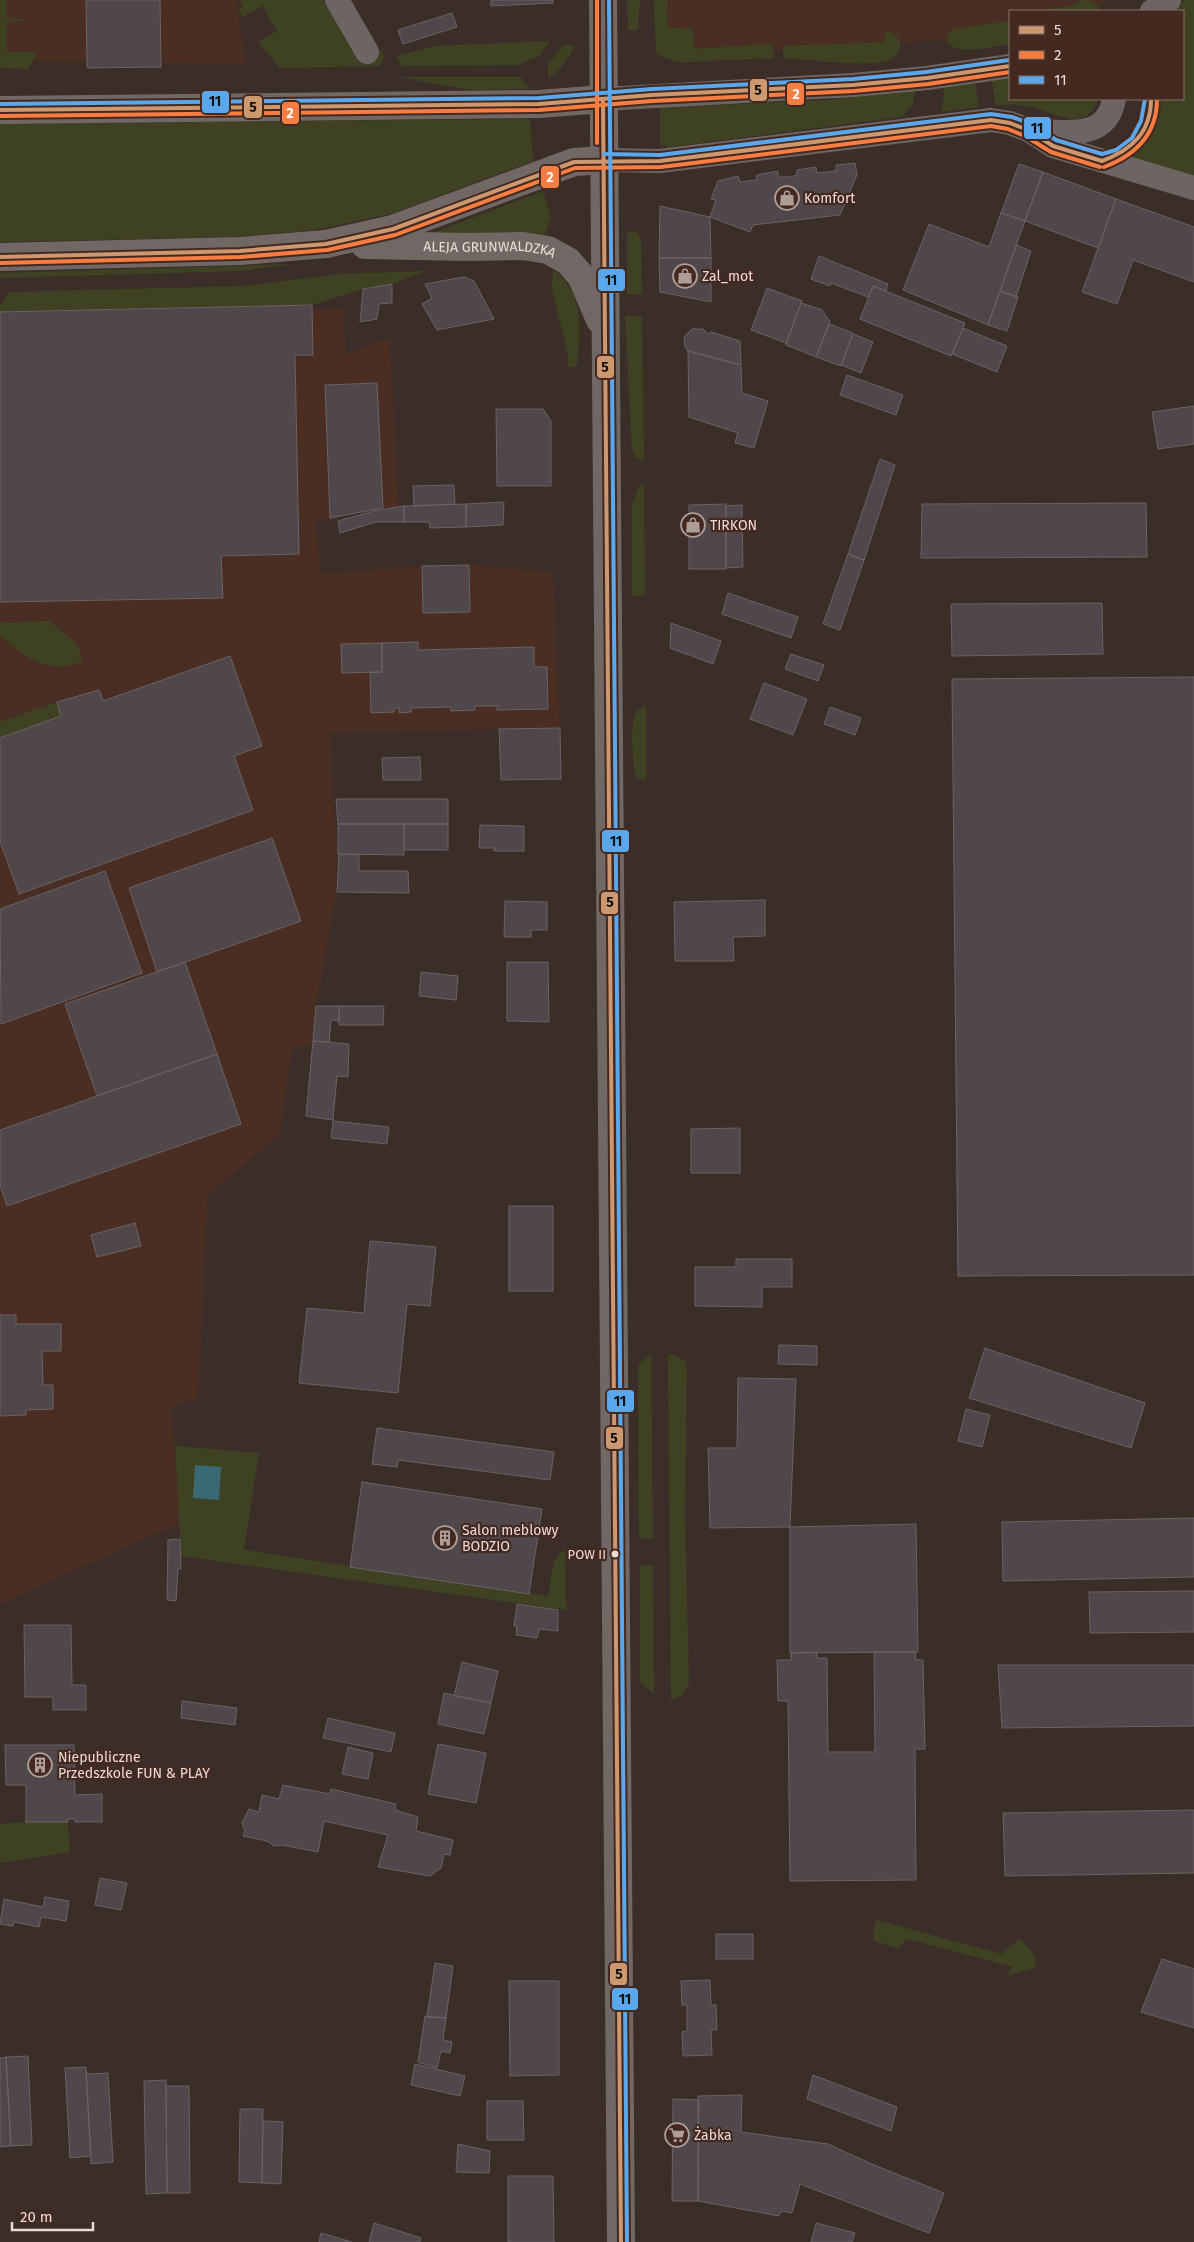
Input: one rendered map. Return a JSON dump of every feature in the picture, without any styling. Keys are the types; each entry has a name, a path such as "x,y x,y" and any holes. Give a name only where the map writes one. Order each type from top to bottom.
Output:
{"main road":[{"path":"603,0 621,2242"},
{"path":"0,110 539,104 603,99"},
{"name":"ALEJA GRUNWALDZKA","path":"326,244 393,229 574,162 604,160"},
{"name":"ALEJA GRUNWALDZKA","path":"0,258 240,251 326,244 468,247 523,246 548,250 568,261 581,276 606,334"}],"street":[{"path":"337,0 367,52"},
{"path":"1154,10 1169,0"},
{"path":"603,99 853,85 927,78 1009,66"},
{"path":"1028,130 1087,132 1106,119 1113,108 1114,100"},
{"path":"604,160 660,161 991,120 1010,123 1028,130 1053,146 1194,188"}],"shaded area":[{"path":"0,0 237,0 245,64 0,61"},
{"path":"662,0 1109,0 1089,10 1009,10 1009,36 689,56 663,39"},
{"path":"312,305 312,310 344,309 345,354 390,338 399,507 383,508 316,522 321,574 422,566 469,565 553,572 560,728 330,733 337,856 336,895 316,1006 313,1046 292,1047 280,1134 208,1195 198,1399 172,1406 180,1523 0,1604 0,312"}],"green space":[{"path":"0,0 7,0 7,18 25,19 24,21 7,21 7,52 38,52 28,69 0,68"},
{"path":"239,0 323,0 359,63 381,50 384,57 380,66 280,68 258,42 277,31 263,6 243,17 238,9 243,6"},
{"path":"627,0 640,0 638,30 628,30"},
{"path":"654,0 667,0 668,27 693,29 694,49 773,44 774,58 677,62 656,54"},
{"path":"1087,0 1096,4 1100,10 1040,10 1067,7"},
{"path":"1186,0 1194,0 1194,178 1125,159 1142,148 1152,135 1156,127 1158,100 1184,100 1184,10 1170,10"},
{"path":"1009,21 1009,44 966,50 957,48 950,45 946,40 948,33 954,29"},
{"path":"886,30 896,35 900,42 900,47 894,58 883,62 840,63 783,58 783,44 785,46 884,42"},
{"path":"550,41 539,56 518,65 402,66 396,56 435,46"},
{"path":"565,45 575,45 564,64 548,79 548,64"},
{"path":"398,77 520,77 531,89 471,90"},
{"path":"1009,78 1009,100 1098,100 1093,109 1086,116 1079,119 1062,117 1025,106 995,105 992,80"},
{"path":"975,82 979,107 941,112 944,95 943,87"},
{"path":"915,90 913,105 902,117 670,147 660,145 660,108 826,100"},
{"path":"530,119 533,161 394,213 314,230 233,237 0,242 0,124"},
{"path":"543,191 551,217 544,237 517,232 438,235 434,232"},
{"path":"627,231 636,232 641,238 642,294 627,294"},
{"path":"293,264 240,271 0,278 0,273"},
{"path":"553,269 571,289 578,311 578,361 575,367 568,367 568,354 552,290"},
{"path":"426,271 392,284 363,289 312,305 0,312 0,306 9,292 243,286 340,274"},
{"path":"625,316 642,316 644,460 636,458 632,450"},
{"path":"644,483 645,595 632,596 632,504 638,489"},
{"path":"49,621 77,644 83,661 59,667 38,662 29,658 0,636 0,623"},
{"path":"57,702 61,716 0,738 0,722"},
{"path":"646,704 646,781 637,778 634,771 632,735 635,715"},
{"path":"651,1354 653,1539 639,1538 638,1367"},
{"path":"668,1354 676,1355 686,1362 687,1372 685,1514 689,1683 683,1695 671,1700"},
{"path":"175,1446 259,1453 244,1550 548,1596 554,1564 560,1553 565,1550 566,1610 181,1556"},
{"path":"653,1565 654,1694 640,1683 640,1566"},
{"path":"68,1822 70,1852 0,1863 0,1824"},
{"path":"877,1920 1001,1954 1019,1939 1034,1955 1035,1968 1006,1976 1013,1967 908,1939 897,1948 874,1941 874,1927"}],"water":[{"path":"195,1465 221,1467 219,1500 193,1498"}],"building":[{"path":"86,0 160,0 161,67 87,68"},
{"path":"491,0 553,0 553,3 491,6"},
{"path":"452,13 457,27 403,44 398,30"},
{"path":"855,163 857,175 840,215 753,225 750,232 710,217 716,200 711,199 718,181 738,176 740,182 756,180 757,175 778,171 778,177 790,177 797,175 797,170 816,167 817,173 836,171 836,165"},
{"path":"1019,164 1043,172 1025,221 1001,213"},
{"path":"1043,172 1116,199 1098,248 1025,221"},
{"path":"1116,199 1194,227 1194,282 1133,260 1117,304 1082,292"},
{"path":"660,206 710,217 711,258 659,258"},
{"path":"1001,213 1025,221 988,325 903,290 929,224 989,247"},
{"path":"1016,245 1031,251 1016,297 1000,291"},
{"path":"819,256 888,284 886,291 873,286 868,297 831,283 830,286 811,279"},
{"name":"Zal_mot","path":"659,258 711,258 711,302 660,292"},
{"path":"464,277 474,281 494,319 437,330 422,304 432,298 425,284"},
{"path":"392,284 392,303 379,304 377,319 360,322 363,289"},
{"path":"873,286 965,323 951,356 860,319"},
{"path":"767,288 802,301 786,343 751,330"},
{"path":"1000,291 1018,297 1007,331 988,325"},
{"path":"801,303 822,310 830,322 816,357 786,345"},
{"path":"312,305 313,355 295,355 299,554 221,556 223,598 0,602 0,312"},
{"path":"829,324 853,333 841,366 816,357"},
{"path":"963,328 1007,346 997,372 952,354"},
{"path":"692,329 703,329 708,334 711,332 740,341 741,365 688,351 685,347 684,337"},
{"path":"853,334 873,342 861,373 841,365"},
{"path":"688,351 741,365 742,393 768,401 754,448 735,443 738,433 689,417"},
{"path":"847,375 903,395 896,415 840,395"},
{"path":"377,383 383,508 330,518 325,385"},
{"path":"1194,406 1194,444 1158,449 1152,412"},
{"path":"496,409 543,409 551,421 551,486 497,486"},
{"path":"880,459 895,465 864,560 848,554"},
{"path":"454,485 455,504 414,506 413,486"},
{"path":"504,502 503,525 466,527 466,504"},
{"path":"1146,503 1147,557 921,558 922,504"},
{"path":"466,504 466,527 430,528 429,522 404,522 404,506"},
{"path":"726,504 726,569 689,569 689,505"},
{"path":"742,505 743,567 726,568 726,506"},
{"path":"404,506 404,522 376,522 340,533 338,521 374,511"},
{"path":"848,554 864,560 840,630 823,624"},
{"path":"469,565 470,612 423,613 422,566"},
{"path":"728,593 798,617 791,638 722,614"},
{"path":"1102,603 1103,654 952,656 951,604"},
{"path":"671,623 721,641 713,664 670,648"},
{"path":"418,642 418,650 534,647 534,667 547,667 548,709 497,710 497,706 475,706 475,710 451,711 450,707 411,708 411,712 399,713 399,708 394,708 394,712 371,713 370,672 382,672 382,643"},
{"path":"382,643 382,672 342,673 341,644"},
{"path":"791,654 824,665 818,681 785,669"},
{"path":"230,656 262,746 234,756 253,810 19,894 0,841 0,738 61,716 57,702 99,690 103,701"},
{"path":"1194,677 1194,1275 958,1276 952,679"},
{"path":"764,683 807,699 793,735 750,719"},
{"path":"830,707 861,718 855,735 824,724"},
{"path":"560,728 561,779 501,780 499,729"},
{"path":"420,757 421,780 383,780 382,758"},
{"path":"336,799 448,799 448,824 338,824"},
{"path":"338,824 404,824 404,855 338,854"},
{"path":"404,824 448,824 448,850 404,850"},
{"path":"480,825 524,826 524,851 494,851 494,848 479,848"},
{"path":"272,838 301,921 157,972 129,888"},
{"path":"339,854 359,855 359,871 408,871 409,893 337,892"},
{"path":"105,871 142,973 1,1024 0,909"},
{"path":"765,900 765,936 733,937 734,961 675,961 674,902"},
{"path":"505,901 547,902 547,930 531,930 531,937 504,937"},
{"path":"185,962 217,1054 97,1096 65,1004"},
{"path":"507,962 548,962 549,1022 507,1021"},
{"path":"421,972 458,976 456,1000 419,996"},
{"path":"316,1006 339,1006 339,1021 331,1020 329,1042 313,1041"},
{"path":"339,1006 384,1006 383,1025 339,1025"},
{"path":"313,1041 349,1044 348,1077 337,1076 333,1120 306,1116"},
{"path":"217,1054 241,1124 7,1206 0,1185 0,1130"},
{"path":"333,1121 389,1127 387,1144 331,1138"},
{"path":"740,1128 740,1173 691,1173 691,1129"},
{"path":"509,1206 553,1206 553,1291 509,1291"},
{"path":"135,1223 141,1246 97,1257 91,1235"},
{"path":"370,1241 436,1247 430,1306 407,1304 398,1393 299,1383 307,1308 364,1313"},
{"path":"736,1259 792,1259 792,1287 762,1287 762,1307 695,1306 695,1267 736,1267"},
{"path":"0,1315 16,1315 16,1324 61,1324 61,1351 42,1351 43,1385 53,1385 53,1409 26,1410 26,1415 0,1416"},
{"path":"779,1345 817,1346 817,1365 778,1364"},
{"path":"985,1348 1145,1403 1131,1448 969,1398"},
{"path":"738,1378 796,1379 790,1527 710,1528 708,1448 737,1448"},
{"path":"966,1409 990,1415 982,1447 958,1441"},
{"path":"377,1428 554,1452 550,1480 398,1460 397,1467 372,1464"},
{"name":"Salon meblowy BODZIO","path":"362,1482 542,1509 529,1594 350,1567"},
{"path":"1194,1518 1194,1577 1003,1581 1002,1522"},
{"path":"916,1524 918,1652 790,1653 790,1527"},
{"path":"180,1539 181,1569 178,1569 176,1601 167,1600 168,1540"},
{"path":"1194,1591 1194,1632 1090,1633 1089,1592"},
{"path":"517,1604 558,1610 558,1631 539,1629 537,1638 516,1635 517,1626 514,1626"},
{"path":"24,1625 71,1625 72,1685 86,1685 86,1710 53,1710 53,1697 25,1697"},
{"path":"817,1652 817,1658 827,1658 828,1752 875,1752 874,1652 915,1652 916,1660 923,1660 925,1749 915,1749 916,1880 790,1881 788,1701 778,1701 777,1660 791,1660 791,1653"},
{"path":"462,1662 498,1671 491,1703 454,1696"},
{"path":"998,1665 1194,1665 1194,1726 1002,1728"},
{"path":"444,1693 491,1703 484,1734 438,1724"},
{"path":"182,1701 237,1708 235,1725 181,1718"},
{"path":"328,1718 395,1733 391,1752 323,1738"},
{"path":"438,1744 486,1753 476,1803 428,1794"},
{"name":"Niepubliczne Przedszkole FUN & PLAY","path":"5,1745 74,1745 75,1795 102,1794 102,1822 75,1822 75,1819 67,1819 68,1822 26,1822 26,1785 6,1785"},
{"path":"348,1747 373,1753 368,1779 342,1774"},
{"path":"283,1785 330,1794 331,1789 396,1804 395,1810 418,1817 416,1831 453,1840 450,1855 444,1854 441,1868 430,1876 378,1867 388,1835 324,1821 318,1852 282,1845 274,1846 267,1841 243,1836 245,1831 242,1823 249,1809 259,1812 262,1795 279,1799"},
{"path":"1194,1810 1194,1873 1005,1876 1003,1813"},
{"path":"100,1878 127,1883 121,1910 95,1905"},
{"path":"45,1897 69,1901 66,1921 41,1917 39,1927 14,1922 13,1926 0,1924 4,1899 43,1907"},
{"path":"716,1934 753,1934 753,1959 716,1959"},
{"path":"1162,1959 1194,1969 1194,2028 1141,2012"},
{"path":"435,1963 453,1966 446,2018 427,2017"},
{"path":"710,1980 711,2005 716,2005 717,2030 711,2030 712,2055 683,2056 682,2032 687,2031 687,2005 682,2005 681,1981"},
{"path":"509,1981 559,1981 559,2075 510,2076"},
{"path":"425,2016 446,2018 443,2040 452,2042 450,2053 441,2051 437,2068 418,2062"},
{"path":"28,2056 32,2145 11,2146 6,2057"},
{"path":"6,2057 11,2146 0,2147 0,2058"},
{"path":"415,2064 465,2076 460,2096 411,2085"},
{"path":"86,2067 91,2156 70,2158 65,2068"},
{"path":"108,2073 113,2162 91,2164 86,2074"},
{"path":"813,2075 897,2107 891,2131 807,2099"},
{"path":"166,2080 167,2193 146,2194 144,2081"},
{"path":"166,2086 189,2086 190,2193 167,2193"},
{"path":"742,2095 741,2132 828,2144 944,2193 929,2233 800,2184 792,2213 781,2211 779,2216 698,2201 698,2096"},
{"path":"673,2099 699,2100 698,2201 672,2201"},
{"path":"487,2101 523,2101 524,2140 487,2140"},
{"path":"240,2109 263,2109 262,2183 239,2182"},
{"path":"263,2121 283,2122 281,2184 262,2183"},
{"path":"458,2144 490,2151 489,2173 456,2172"},
{"path":"508,2176 553,2176 554,2242 508,2242"},
{"path":"374,2223 421,2238 420,2242 369,2242"},
{"path":"816,2223 855,2233 852,2242 811,2242"},
{"path":"321,2233 335,2237 352,2242 319,2242"}],"transit line":[{"name":"2","path":"597,0 597,143"},
{"name":"11","path":"609,0 627,2242"},
{"name":"11","path":"0,104 539,98 652,89 853,79 926,72 1009,60"},
{"name":"5","path":"0,110 539,104 652,95 853,85 927,78 1009,66"},
{"name":"2","path":"0,116 539,110 652,101 854,91 928,84 1009,72"},
{"name":"5","path":"603,99 621,2242"},
{"name":"11","path":"604,154 660,155 991,114 1012,117 1031,124 1056,140 1102,154 1116,150 1132,138 1141,121 1145,100"},
{"name":"5","path":"1102,161 1113,157 1138,138 1148,121 1151,100"},
{"name":"2","path":"1104,167 1126,156 1142,142 1149,133 1153,123 1157,100"},
{"name":"5","path":"0,257 240,251 326,244 393,229 574,162 660,161 991,120 1010,123 1028,130 1053,146 1102,161"},
{"name":"2","path":"0,263 240,257 327,250 395,235 575,168 661,167 991,126 1008,129 1025,136 1051,152 1100,167"}],"place":[{"name":"Komfort","path":"787,198"},
{"name":"Zal_mot","path":"685,276"},
{"name":"TIRKON","path":"693,525"},
{"name":"Salon meblowy BODZIO","path":"445,1538"},
{"name":"POW II","path":"615,1554"},
{"name":"Niepubliczne Przedszkole FUN & PLAY","path":"40,1765"},
{"name":"Żabka","path":"677,2135"}]}
